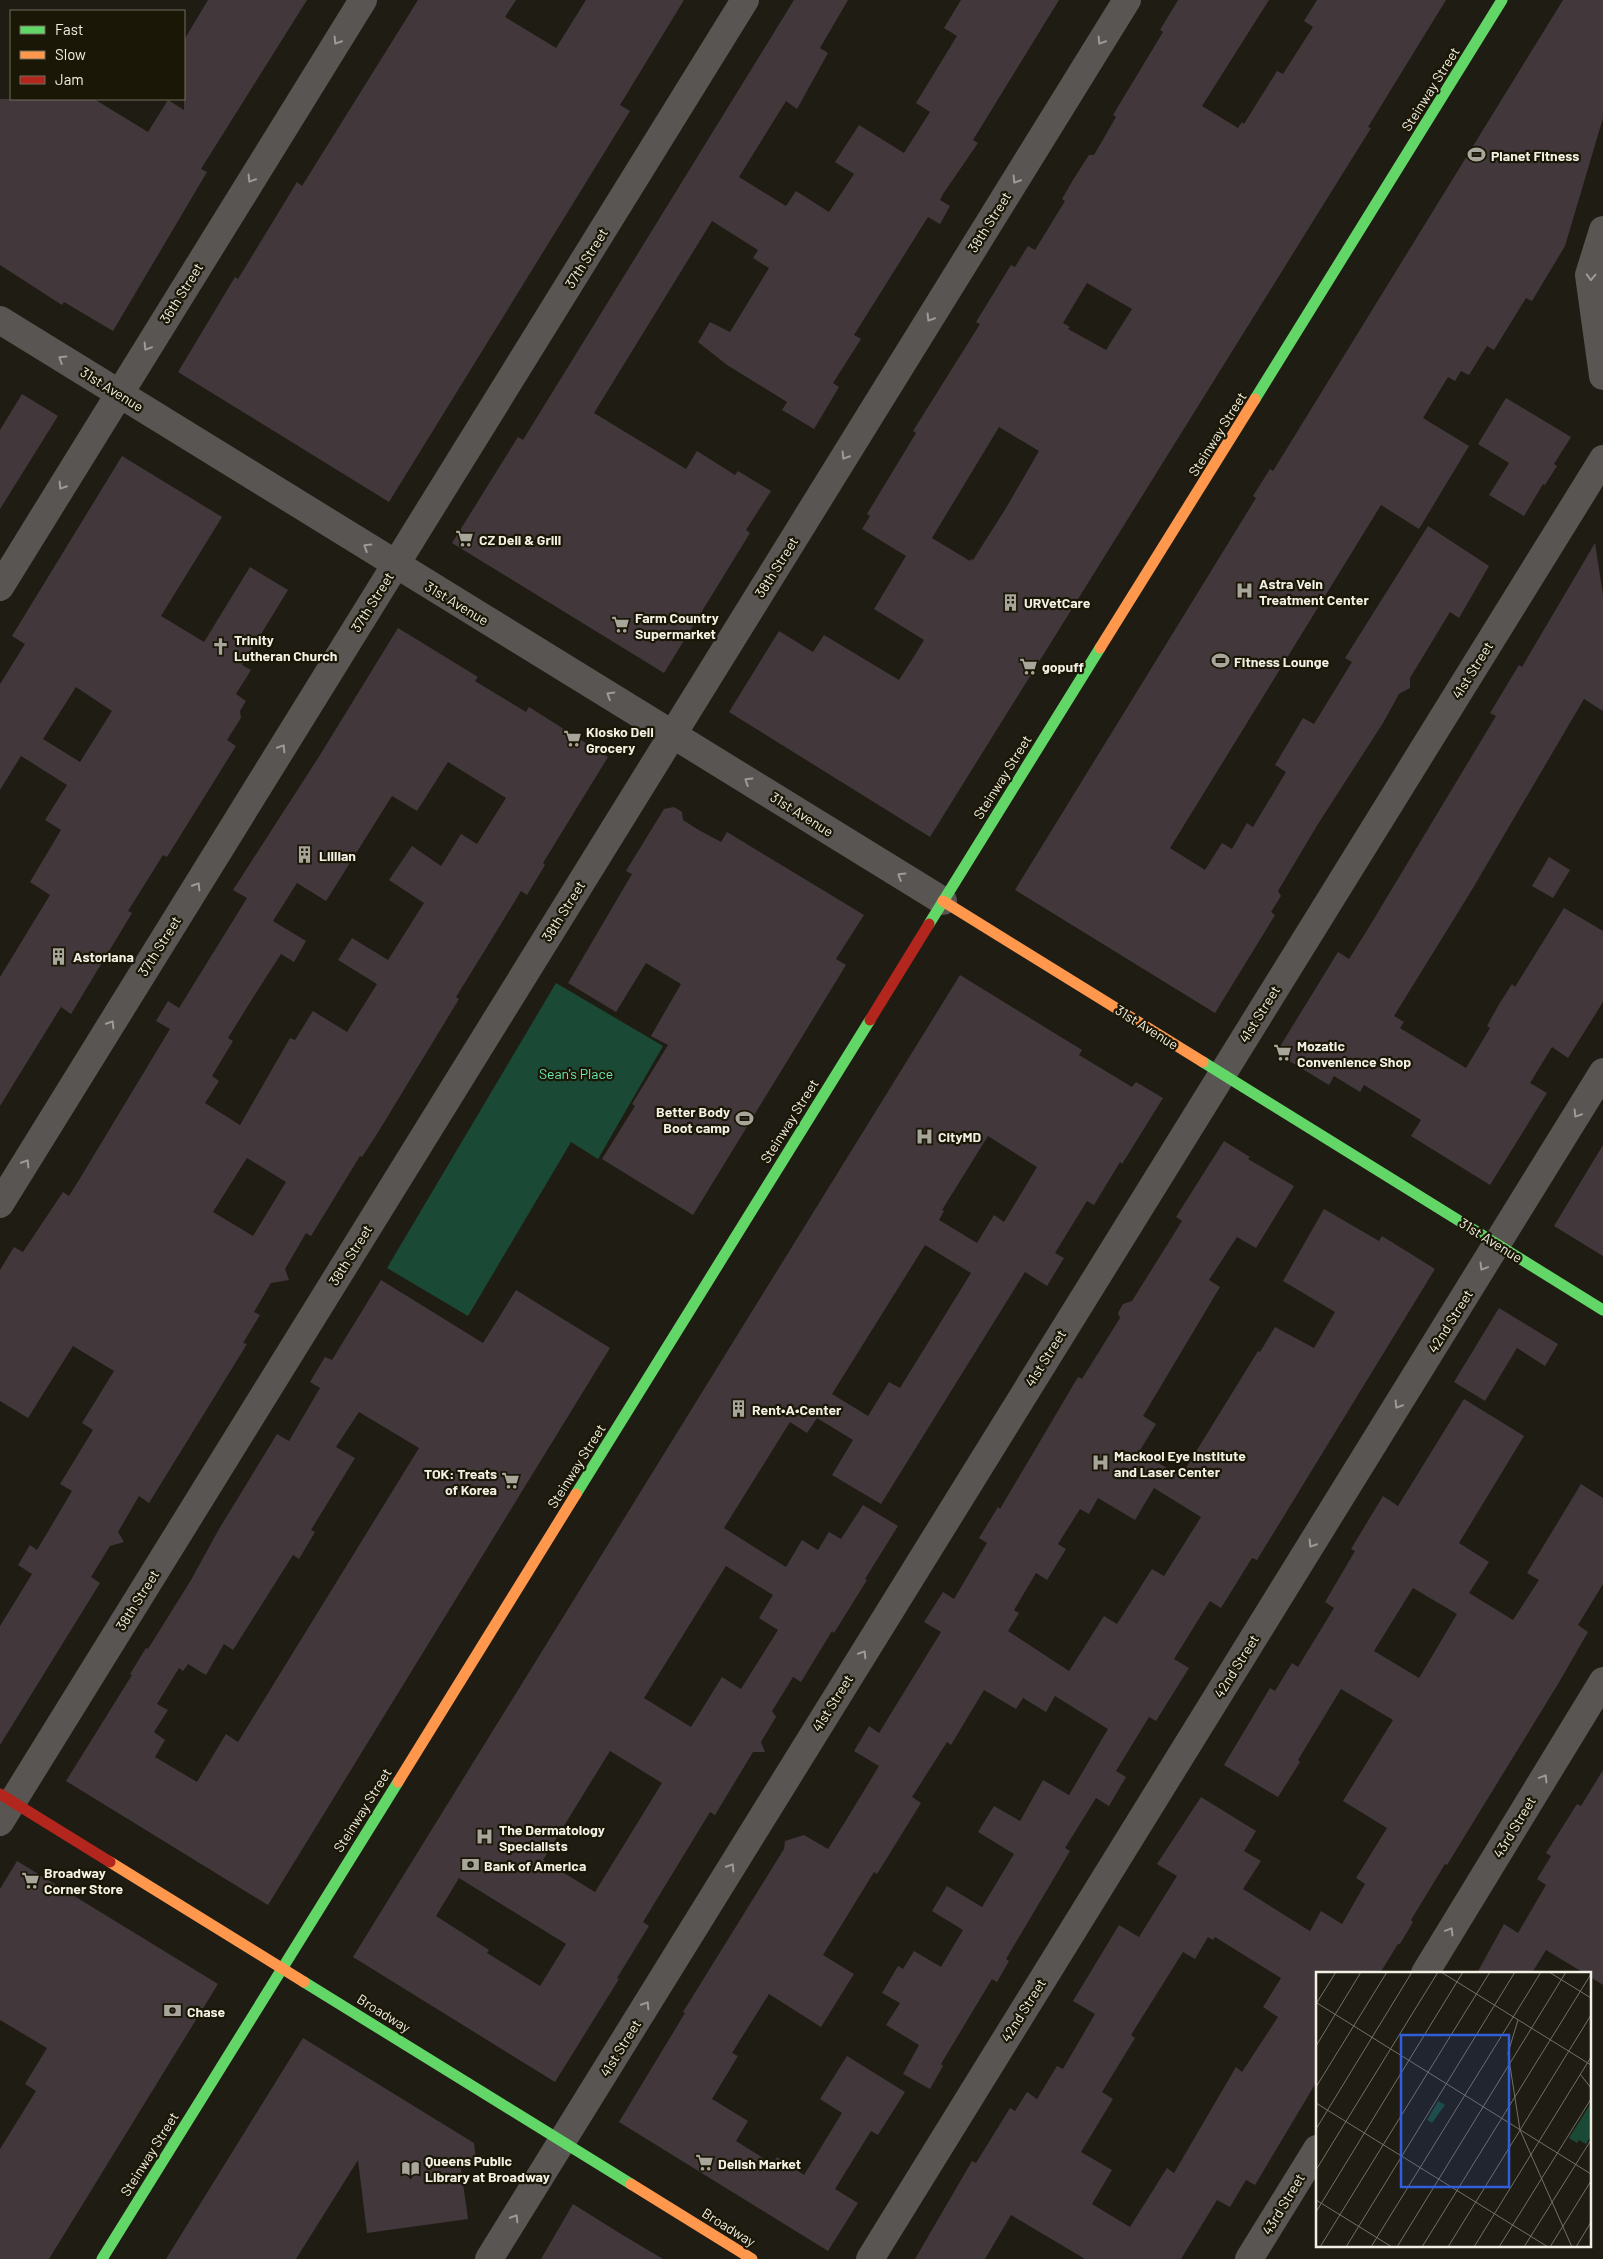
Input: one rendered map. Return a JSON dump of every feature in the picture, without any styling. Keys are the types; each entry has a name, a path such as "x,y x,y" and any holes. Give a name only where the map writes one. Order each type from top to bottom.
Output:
{"street":[{"name":"36th Street","path":"0,587 363,0"},
{"name":"37th Street","path":"0,1204 745,0"},
{"name":"38th Street","path":"4,1806 1127,0"},
{"name":"Steinway Street","path":"102,2259 1502,0"},
{"path":"1603,230 1589,275 1603,376"},
{"name":"31st Avenue","path":"0,320 1603,1310"},
{"name":"41st Street","path":"489,2259 1603,459"},
{"name":"42nd Street","path":"870,2259 1603,1072"},
{"name":"43rd Street","path":"1425,1972 1603,1681"},
{"name":"Broadway","path":"4,1806 282,1968 752,2259"},
{"name":"43rd Street","path":"1249,2259 1316,2151"}],"green space":[{"name":"Sean's Place","path":"556,983 663,1046 598,1159 571,1142 468,1316 387,1268"}],"building":[{"path":"208,0 307,0 201,169 207,172 113,331 64,302 62,305 0,265 0,99 96,100 148,132 168,100 184,110 185,38"},
{"path":"418,0 516,0 505,17 556,48 586,0 684,0 620,105 630,111 389,502 178,372 235,277 238,279 297,182 302,186"},
{"path":"794,0 848,0 820,48 828,53 797,109 786,101 739,177 786,206 796,191 829,212 854,174 835,162 859,125 904,153 930,112 916,103 957,36 944,28 961,0 1059,0 973,140 978,143 943,194 940,200 950,206 940,224 928,217 854,335 861,339 833,383 839,387 814,429 782,410 787,402 727,365 698,342 710,322 730,332 769,268 753,258 758,250 712,221 594,413 686,469 697,451 735,475 738,471 771,491 746,530 750,533 664,673 452,543 518,437 523,440"},
{"path":"1178,0 1269,0 1202,106 1238,128 1242,122 1244,124 1277,71 1283,74 1313,27 1304,21 1317,0 1446,0 1368,127 1371,128 930,837 729,712 779,631 813,652 824,635 899,680 913,658 924,640 874,609 906,556 862,529 870,516 867,514 916,433 913,431 980,324 976,322 1011,265 1015,267 1028,246 1035,250 1065,201 1062,199 1073,180 1089,155 1094,155 1116,117 1113,115 1163,32 1160,30","holes":["1087,283 1132,309 1106,350 1068,329 1070,327 1063,323","999,427 1039,451 1006,508 973,560 971,559 970,561 932,538"]},
{"path":"1563,0 1603,0 1603,118 1565,246 1532,301 1526,298 1494,350 1487,346 1469,375 1461,371 1455,381 1448,377 1423,418 1469,446 1419,529 1381,505 1170,848 1205,870 1222,843 1232,849 1247,823 1253,827 1286,772 1275,765 1303,718 1314,724 1352,662 1345,658 1428,526 1489,566 1459,618 1450,612 1410,678 1410,688 1399,694 1383,723 1318,824 1278,891 1281,896 1271,912 1275,915 1215,1013 1015,890 1256,498 1253,496 1270,469 1273,471"},
{"path":"22,394 58,416 0,509 0,430"},
{"path":"1506,398 1571,437 1554,464 1557,466 1545,485 1543,484 1524,516 1489,495 1509,463 1478,444"},
{"path":"122,456 222,517 161,616 204,642 250,567 288,590 242,665 251,670 236,694 246,701 240,711 241,718 227,740 236,746 167,857 163,855 128,911 132,913 71,1014 61,1007 0,1106 0,977 50,895 30,882 61,830 45,820 67,785 21,756 0,790 0,684 25,644 12,636","holes":["76,687 112,711 80,762 43,739"]},
{"path":"1595,543 1603,595 1603,711 1584,699 1473,888 1394,1016 1404,1022 1400,1028 1466,1068 1490,1028 1487,1026 1498,1006 1512,984 1515,987 1564,908 1603,931 1603,1002 1568,1058 1552,1047 1530,1083 1547,1093 1490,1185 1411,1136 1421,1120 1364,1085 1360,1092 1334,1076 1329,1085 1276,1053 1338,952 1349,959 1366,932 1496,716 1490,713 1519,665 1522,667"},
{"path":"398,628 478,677 475,681 526,712 529,707 608,757 543,863 545,865 527,895 521,891 456,997 459,999 377,1134 362,1157 360,1156 311,1236 306,1233 285,1269 289,1280 271,1283 254,1312 260,1315 243,1343 247,1344 149,1503 139,1496 118,1532 124,1542 110,1546 91,1577 100,1583 0,1745 0,1626 32,1574 18,1565 30,1545 37,1550 72,1491 60,1484 93,1430 82,1423 114,1371 73,1346 28,1418 0,1401 0,1270 14,1247 23,1252 63,1192 69,1196 170,1029 156,1021 168,1001 179,1008 231,924 247,898 233,890 320,755","holes":["448,762 506,798 477,844 461,834 441,866 412,846 389,880 424,903 388,960 352,938 338,960 377,984 347,1032 313,1011 295,1040 290,1038 240,1125 205,1103 219,1081 212,1076 233,1041 228,1038 254,996 281,954 294,962 306,941 273,921 297,883 326,901 392,796 417,811","247,1158 286,1182 253,1236 213,1212"]},
{"path":"674,807 682,812 683,820 697,829 721,842 727,832 864,915 836,959 846,965 693,1215 602,1159 635,1106 632,1104 668,1045 651,1036 681,984 646,963 616,1012 568,983 632,874 626,871 664,809"},
{"path":"1549,857 1570,870 1553,898 1532,886"},
{"path":"960,975 1082,1050 1079,1055 1132,1087 1136,1082 1163,1098 1094,1205 1087,1201 1055,1253 1064,1258 1047,1286 1025,1272 881,1504 832,1475 853,1440 817,1418 807,1433 790,1422 724,1528 786,1567 802,1540 818,1550 829,1532 841,1539 863,1505 898,1526 865,1579 867,1580 834,1633 832,1631 801,1682 793,1677 772,1711 776,1717 761,1742 765,1752 753,1752 715,1815 710,1812 643,1922 649,1926 617,1978 619,1979 555,2082 353,1957","holes":["988,1136 1037,1167 1004,1222 994,1215 977,1243 939,1220 944,1211 942,1210","925,1245 971,1273 900,1388 889,1382 868,1416 832,1394","726,1566 773,1595 759,1618 778,1630 741,1689 722,1677 691,1727 644,1698","610,1751 662,1783 595,1892 543,1860","459,1878 566,1944 540,1986 487,1953 489,1950 436,1916"]},
{"path":"1224,1141 1250,1157 1248,1159 1294,1186 1256,1248 1237,1237 1209,1280 1220,1287 1143,1416 1156,1424 1139,1452 1181,1476 1258,1351 1260,1352 1275,1327 1314,1348 1335,1312 1283,1281 1324,1209 1379,1241 1382,1236 1435,1269 1257,1560 1252,1558 1221,1608 1210,1601 1174,1659 1189,1668 1156,1721 1149,1717 1116,1771 1126,1777 1109,1806 1096,1798 1065,1848 1070,1851 1006,1959 1009,1961 997,1982 992,1979 941,2064 943,2066 930,2089 903,2074 919,2045 886,2025 900,2003 882,1993 898,1966 903,1969 914,1951 941,1967 963,1930 932,1911 947,1886 982,1907 1014,1854 978,1832 994,1806 1020,1821 1043,1780 1069,1795 1108,1729 1055,1696 1046,1712 1023,1698 1016,1709 984,1690 951,1745 947,1742 912,1797 921,1803 877,1874 874,1872 823,1955 854,1974 821,2027 769,1994 732,2053 738,2056 712,2099 748,2121 736,2141 773,2164 777,2157 804,2175 842,2113 820,2099 847,2056 905,2092 878,2135 871,2131 835,2189 858,2203 828,2251 619,2122 685,2013 683,2012 784,1849 785,1841 804,1835 828,1849 845,1822 879,1766 854,1751 869,1726 879,1733 941,1632 924,1622 943,1592 954,1599 987,1543 979,1538 998,1507 1000,1509 1078,1377 1082,1379 1120,1318 1118,1313 1123,1304 1132,1301 1182,1221 1176,1217","holes":["1154,1488 1201,1517 1164,1576 1152,1569 1117,1624 1104,1616 1069,1671 1008,1631 1019,1613 1014,1610 1036,1573 1047,1580 1066,1549 1058,1544 1080,1509 1089,1514 1098,1498 1135,1520"]},
{"path":"1603,1145 1603,1256 1554,1226"},
{"path":"381,1280 483,1343 516,1290 610,1348 268,1905 66,1781 132,1675 130,1674 146,1648 148,1649 191,1580 219,1529 277,1434 289,1441 320,1388 310,1382 325,1357 332,1360","holes":["359,1412 419,1448 238,1742 226,1734 197,1782 155,1757 165,1740 154,1732 168,1710 157,1704 179,1668 183,1671 188,1664 206,1675 224,1644 233,1650 293,1555 299,1559 315,1532 311,1530 355,1458 336,1447"]},
{"path":"1499,1308 1558,1344 1545,1366 1517,1348 1485,1401 1454,1382"},
{"path":"1464,1399 1524,1436 1459,1543 1489,1562 1469,1593 1513,1620 1539,1580 1527,1573 1581,1484 1603,1498 1603,1584 1578,1625 1588,1632 1447,1865 1445,1864 1411,1920 1413,1922 1400,1944 1398,1944 1381,1972 1316,1972 1316,2083 1255,2185 1246,2180 1230,2207 1217,2200 1181,2259 1085,2259 1011,2215 985,2259 915,2259 972,2161 976,2163 1010,2108 1015,2111 1027,2092 1037,2099 1057,2066 1063,2069 1095,2014 1073,2001 1119,1925 1139,1937 1177,1876 1157,1864 1201,1797 1256,1831 1244,1851 1261,1861 1243,1889 1310,1931 1321,1911 1342,1924 1365,1884 1356,1878 1387,1828 1343,1801 1393,1720 1341,1689 1278,1797 1224,1765 1270,1688 1275,1691 1292,1663 1298,1667 1334,1608 1325,1602 1355,1551 1351,1549 1383,1496 1398,1506","holes":["1413,1588 1457,1614 1419,1678 1374,1651","1208,1937 1213,1940 1215,1937 1281,1978 1263,2007 1278,2017 1242,2072 1236,2067 1174,2173 1167,2168 1130,2227 1092,2204 1112,2170 1081,2152 1113,2099 1102,2092 1135,2038 1131,2035 1183,1952 1195,1959"]},
{"path":"1603,1770 1603,1985 1590,1977 1590,1972 1582,1972 1546,1950 1533,1972 1478,1972 1504,1924 1518,1933 1546,1885 1537,1879 1551,1856 1546,1853 1577,1804 1581,1806"},
{"path":"17,1861 218,1984 49,2259 0,2259 0,2149 36,2091 25,2084 47,2048 0,2020 0,1889"},
{"path":"303,2038 474,2143 476,2160 460,2163 468,2219 367,2233 358,2160 296,2259 166,2259"},
{"path":"573,2204 621,2234 663,2259 541,2259"}],"traffic: fast":[{"path":"1255,399 1502,0"},
{"path":"929,924 1100,648"},
{"path":"576,1494 870,1020"},
{"path":"1203,1062 1603,1310"},
{"path":"102,2259 398,1782"},
{"path":"304,1982 631,2184"}],"traffic: slow":[{"path":"1100,648 1255,399"},
{"path":"943,901 1203,1062"},
{"path":"398,1782 576,1494"},
{"path":"110,1862 304,1982"},
{"path":"631,2184 752,2259"}],"traffic: jam":[{"path":"870,1020 929,924"},
{"path":"0,1794 110,1862"}],"place":[{"name":"Planet Fitness","path":"1477,155"},
{"name":"CZ Deli & Grill","path":"465,539"},
{"name":"Astra Vein Treatment Center","path":"1245,591"},
{"name":"URVetCare","path":"1010,602"},
{"name":"Farm Country Supermarket","path":"621,625"},
{"name":"Trinity Lutheran Church","path":"220,647"},
{"name":"Fitness Lounge","path":"1220,661"},
{"name":"gopuff","path":"1028,666"},
{"name":"Kiosko Deli Grocery","path":"572,739"},
{"name":"Lillian","path":"305,855"},
{"name":"Astoriana","path":"59,956"},
{"name":"Mozatic Convenience Shop","path":"1283,1053"},
{"name":"Better Body Boot camp","path":"744,1119"},
{"name":"CityMD","path":"924,1136"},
{"name":"Rent•A•Center","path":"738,1409"},
{"name":"Mackool Eye Institute and Laser Center","path":"1100,1463"},
{"name":"TOK: Treats of Korea","path":"511,1481"},
{"name":"The Dermatology Specialists","path":"485,1837"},
{"name":"Bank of America","path":"470,1865"},
{"name":"Broadway Corner Store","path":"30,1880"},
{"name":"Chase","path":"173,2011"},
{"name":"Delish Market","path":"704,2163"},
{"name":"Queens Public Library at Broadway","path":"411,2168"}]}
